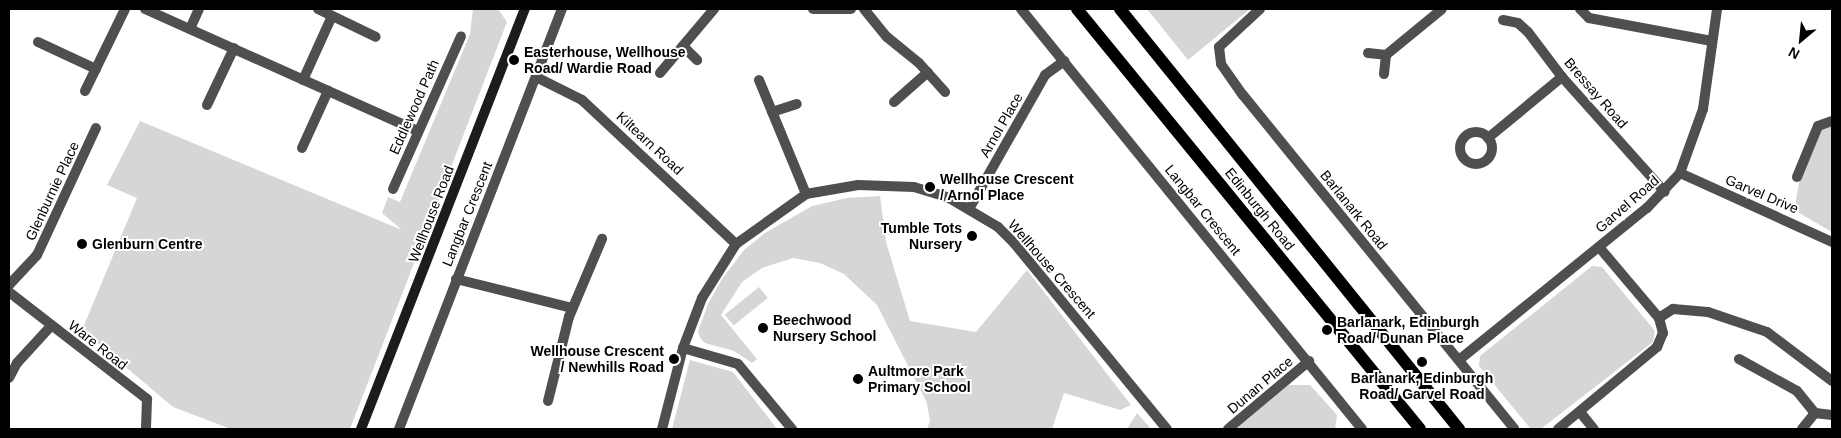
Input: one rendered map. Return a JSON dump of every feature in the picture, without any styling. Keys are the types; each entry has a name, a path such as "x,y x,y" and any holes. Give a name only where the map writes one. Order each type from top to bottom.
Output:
{"main road":[{"name":"Edinburgh Road","path":"1077,9 1420,429"},
{"name":"Edinburgh Road","path":"1120,9 1459,429"}],"street":[{"path":"85,91 125,9"},
{"path":"145,9 418,131"},
{"path":"190,29 199,9"},
{"path":"318,9 376,37"},
{"name":"Wellhouse Road","path":"361,429 525,9"},
{"name":"Langbar Crescent","path":"399,429 562,9"},
{"path":"660,73 714,9"},
{"path":"813,9 851,9"},
{"path":"864,9 887,37 928,72 945,92"},
{"name":"Langbar Crescent","path":"1021,9 1309,361 1358,428"},
{"name":"Barlanark Road","path":"1260,9 1219,47 1221,64 1243,96 1514,429"},
{"path":"1580,9 1589,18 1712,41"},
{"name":"Garvel Road","path":"1458,360 1665,192 1680,173 1704,109 1717,9"},
{"path":"1384,74 1386,55 1438,10"},
{"path":"303,80 332,16"},
{"name":"Bressay Road","path":"1503,20 1518,23 1562,77 1665,192"},
{"name":"Eddlewood Path","path":"393,189 461,36"},
{"path":"38,42 96,69"},
{"path":"683,46 697,60"},
{"path":"207,105 234,48"},
{"path":"1368,53 1386,55"},
{"name":"Arnol Place","path":"969,209 1045,75 1064,61"},
{"path":"894,102 928,72"},
{"name":"Kiltearn Road","path":"536,77 582,100 736,244"},
{"path":"1488,138 1562,77"},
{"path":"758,80 806,194"},
{"path":"302,148 328,91"},
{"path":"772,112 797,104"},
{"path":"1797,177 1818,126 1832,121"},
{"name":"Glenburnie Place","path":"9,284 37,254 96,128"},
{"name":"Garvel Drive","path":"1680,173 1804,226 1832,242"},
{"name":"Wellhouse Crescent","path":"662,429 683,348 702,298 736,244 806,194 858,185 914,187 969,209 998,227 1014,243 1167,429"},
{"path":"548,401 572,308 602,239"},
{"path":"1558,429 1657,347 1663,333 1658,318 1599,247"},
{"path":"456,279 572,308"},
{"name":"Ware Road","path":"9,292 147,399 146,429"},
{"path":"1658,318 1673,309 1708,312 1767,332 1832,381"},
{"path":"9,378 17,363 51,326"},
{"path":"683,348 738,364 792,429"},
{"path":"1739,359 1797,391 1815,413 1832,415"},
{"name":"Dunan Place","path":"1228,429 1309,361"},
{"path":"1580,412 1594,429"},
{"path":"1802,429 1815,413"}],"shaded area":[{"path":"473,9 498,9 507,22 350,429 231,429 173,407 82,330 137,198 107,185 140,121 402,230 382,213 388,197 400,202 470,34"},
{"path":"1147,9 1250,9 1188,60"},
{"path":"1832,126 1832,232 1794,210 1806,147 1820,130"},
{"path":"880,196 886,242 910,321 976,332 1027,270 1131,405 1120,410 1064,393 1052,429 927,429 930,421 927,403 877,305 844,274 820,263 793,258 762,268 742,282 721,315 757,359 752,363 734,351 705,343 700,338 698,331 708,304 722,279 744,250 765,233 812,206 847,198"},
{"path":"1592,266 1602,267 1655,331 1653,342 1542,428 1530,428 1479,366 1480,356"},
{"path":"759,287 768,298 734,326 725,315"},
{"path":"690,360 733,372 777,429 672,429"},
{"path":"1288,385 1310,385 1337,415 1335,429 1236,429"},
{"path":"1137,413 1151,429 1127,429"}],"place":[{"name":"Easterhouse, Wellhouse Road/ Wardie Road","path":"514,60"},
{"name":"Wellhouse Crescent / Arnol Place","path":"930,187"},
{"name":"Tumble Tots Nursery","path":"972,236"},
{"name":"Glenburn Centre","path":"82,244"},
{"name":"Beechwood Nursery School","path":"763,328"},
{"name":"Barlanark, Edinburgh Road/ Dunan Place","path":"1327,330"},
{"name":"Wellhouse Crescent / Newhills Road","path":"674,359"},
{"name":"Barlanark, Edinburgh Road/ Garvel Road","path":"1422,362"},
{"name":"Aultmore Park Primary School","path":"858,379"}]}
